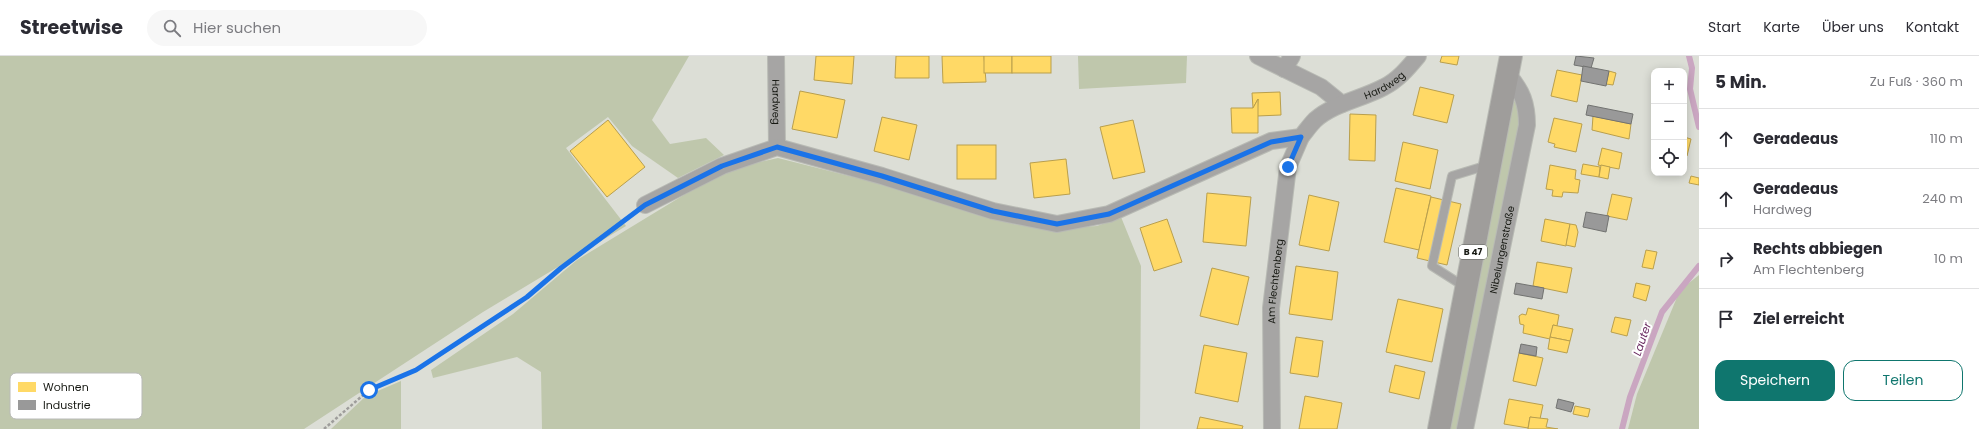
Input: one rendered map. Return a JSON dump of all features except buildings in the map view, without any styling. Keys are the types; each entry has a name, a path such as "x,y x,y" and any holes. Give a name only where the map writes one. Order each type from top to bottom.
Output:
{"main road":[{"name":"Nibelungenstraße","path":"1439,429 1509,66"}],"street":[{"name":"Hardweg","path":"776,56 777,147"},
{"path":"1258,56 1288,63 1342,104"},
{"name":"Hardweg","path":"1301,137 1316,120 1342,104 1385,87 1403,74 1418,56"},
{"name":"Nibelungenstraße","path":"1465,429 1527,125 1527,110 1524,98 1514,82 1509,66"},
{"path":"645,205 722,166 777,147 882,176 993,211 1057,224 1109,214 1271,142 1301,137"},
{"name":"Am Flechtenberg","path":"1272,429 1271,308 1288,167 1301,137"}],"lane":[{"path":"1466,288 1432,266 1452,176 1490,165"}],"path":[{"path":"324,429 369,390 416,370 527,297 561,268 645,205"}],"green space":[{"path":"0,56 689,56 652,120 670,144 706,138 724,155 678,178 632,146 608,117 566,148 626,226 483,312 304,429 0,429"},
{"path":"1078,56 1187,56 1186,83 1079,89"},
{"path":"1517,101 1523,104 1458,429 1447,429 1512,102"},
{"path":"778,158 928,196 1013,224 1050,229 1097,226 1121,217 1141,266 1140,429 542,429 541,372 517,357 433,378 431,370 513,314 577,260 715,176 742,166"},
{"path":"1699,275 1699,429 1628,429 1637,394 1680,290"},
{"path":"401,381 401,429 331,429 366,396"}],"waterway":[{"name":"Lauter","path":"1689,56 1692,68 1690,89 1699,127"},
{"name":"Lauter","path":"1622,429 1630,397 1662,312 1699,266"}],"route":[{"path":"369,390 416,370 527,297 561,268 645,205 722,166 777,147 882,176 993,211 1057,224 1109,214 1271,142 1301,137 1288,167"}]}
